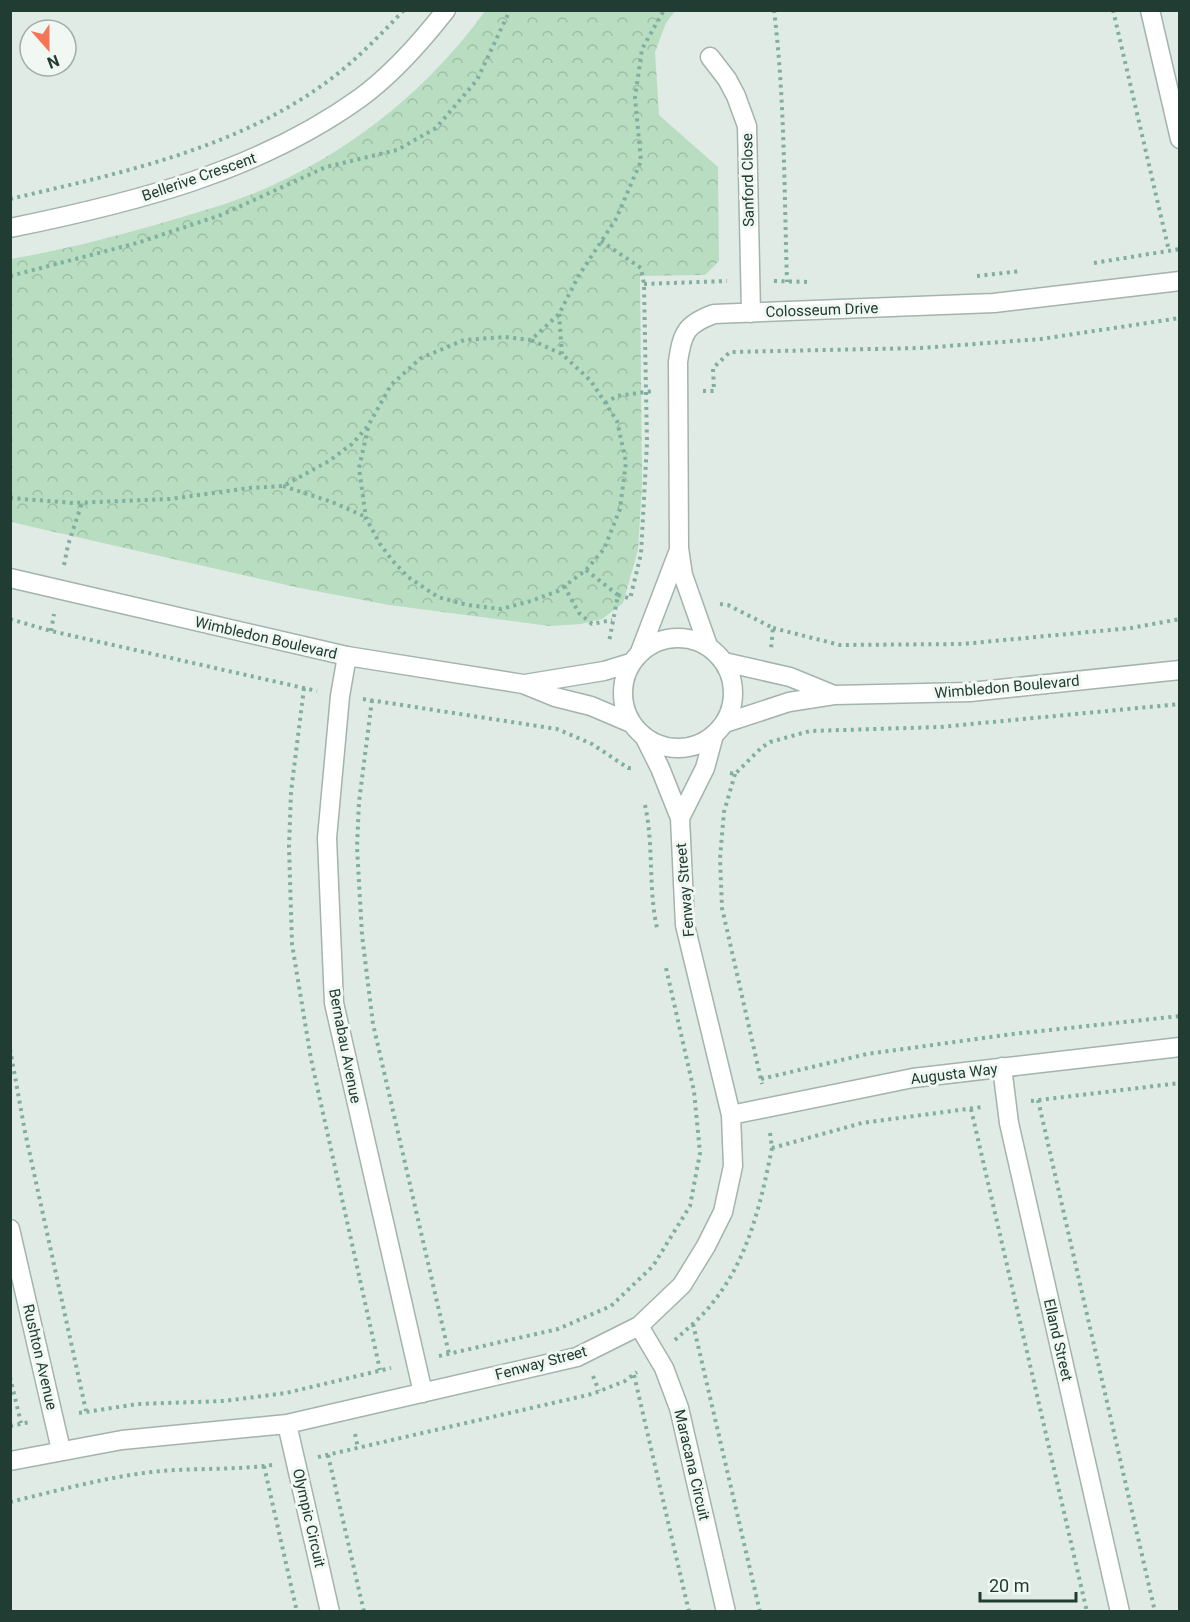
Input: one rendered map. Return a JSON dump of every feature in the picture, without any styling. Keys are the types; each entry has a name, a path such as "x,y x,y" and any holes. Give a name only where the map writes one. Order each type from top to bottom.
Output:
{"street":[{"name":"Bellerive Crescent","path":"10,228 172,189 251,161 310,131 361,98 398,66 446,10"},
{"path":"1150,10 1179,139"},
{"name":"Sanford Close","path":"710,57 727,79 747,126 751,313"},
{"name":"Colosseum Drive","path":"708,646 692,606 683,575 679,548 678,362 681,339 689,327 701,318 714,314 994,303 1179,281"},
{"name":"Colosseum Drive","path":"635,657 679,548"},
{"name":"Wimbledon Boulevard","path":"10,579 347,656 523,684 555,697 591,706 631,723"},
{"path":"680,637 708,646 724,662 731,677 733,693 731,708 719,729 702,743 688,747 673,748 658,745 645,738 631,723 624,709 622,693 624,678 635,657 652,644 666,639 680,637"},
{"name":"Bernabau Avenue","path":"347,656 340,696 327,838 334,1003 423,1393"},
{"name":"Wimbledon Boulevard","path":"523,684 604,671 635,657"},
{"name":"Wimbledon Boulevard","path":"724,662 790,677 834,695"},
{"name":"Wimbledon Boulevard","path":"719,729 789,702 834,695 970,692 1179,670"},
{"name":"Fenway Street","path":"680,818 705,768 719,729"},
{"name":"Fenway Street","path":"10,1461 122,1440 287,1424 577,1357 639,1326 681,1285 706,1246 723,1212 733,1166 731,1115 685,925 680,818 645,738"},
{"name":"Augusta Way","path":"731,1115 913,1078 1179,1047"},
{"name":"Elland Street","path":"1002,1067 1008,1123 1120,1611"},
{"name":"Rushton Avenue","path":"10,1229 61,1450"},
{"name":"Maracana Circuit","path":"639,1326 664,1368 679,1408 726,1611"},
{"name":"Olympic Circuit","path":"287,1424 330,1611"}],"path":[{"path":"10,199 131,169 218,142 278,113 339,72 367,48 404,10"},
{"path":"10,276 158,236 221,215 327,167 397,150 436,128 477,80 510,10"},
{"path":"531,340 559,314 579,275 616,219 641,161 635,98 642,49 664,10"},
{"path":"774,10 783,130 787,282"},
{"path":"1113,10 1169,251"},
{"path":"602,241 641,268 644,284 647,443 641,554 630,599"},
{"path":"1090,263 1179,249"},
{"path":"975,276 1021,272"},
{"path":"644,284 750,281 821,282"},
{"path":"559,314 562,354"},
{"path":"605,403 617,396 646,392 714,391 713,368 730,352 921,348 1041,339 1179,318"},
{"path":"283,486 329,461 352,444 368,426 391,386 421,358 464,340 506,337 531,340 562,354 591,381 617,421 626,462 620,509 604,549 586,570 558,591 531,602 501,609 467,605 438,597 408,577 392,560 366,518 360,468 368,426"},
{"path":"10,498 74,503 170,499 249,488 283,486 332,502 366,518"},
{"path":"564,586 579,613 592,624 613,620"},
{"path":"772,628 840,645 962,644 1131,628 1179,619"},
{"path":"372,700 359,802 362,935 373,1024 449,1354"},
{"path":"735,774 724,812 720,858 722,908 761,1079 772,1148 862,1124 971,1108 1179,1083"},
{"path":"644,802 652,849 653,910 658,933"},
{"path":"10,1426 53,1416 138,1404 224,1401 286,1393 558,1329 611,1306 653,1266 690,1206 700,1153 694,1090 666,967"},
{"path":"761,1079 867,1054 1013,1034 1179,1016"},
{"path":"10,1049 25,1132 86,1412"},
{"path":"1038,1100 1155,1611"},
{"path":"971,1108 1087,1611"},
{"path":"693,1323 760,1611"},
{"path":"634,1375 689,1611"},
{"path":"10,1377 21,1424"},
{"path":"328,1455 364,1611"},
{"path":"264,1466 297,1611"}],"green space":[{"path":"485,11 675,11 666,23 655,52 659,115 718,167 719,261 705,275 640,276 642,485 638,550 623,603 602,619 581,624 550,626 389,605 300,588 11,522 11,259 108,238 206,210 260,191 304,169 363,133 391,112 441,64"}]}
